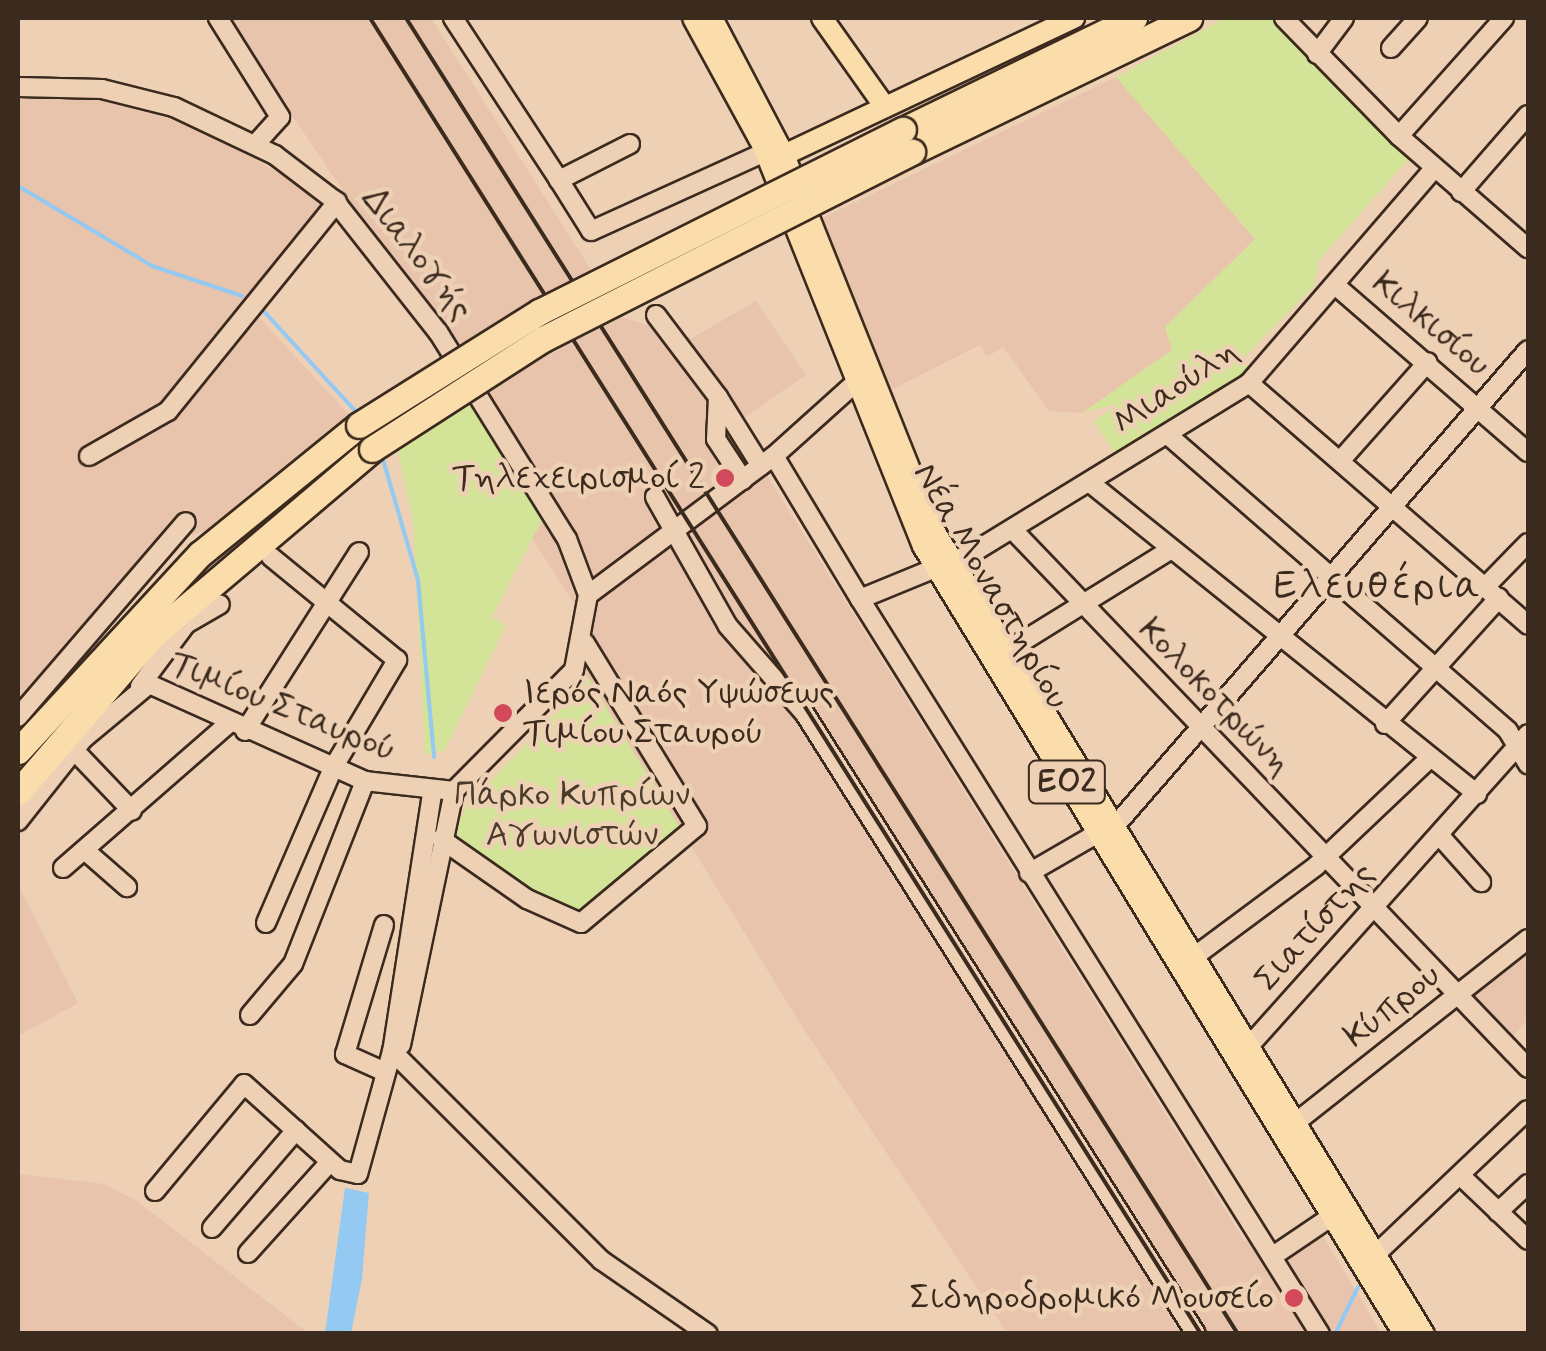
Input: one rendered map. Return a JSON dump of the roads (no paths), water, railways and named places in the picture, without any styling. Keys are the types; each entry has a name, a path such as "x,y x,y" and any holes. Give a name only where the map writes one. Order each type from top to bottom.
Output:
{"highway":[{"path":"18,792 153,635 372,449 543,339 1134,18"},
{"path":"18,751 200,554 359,425 539,312 908,141 1189,18"}],"main road":[{"name":"Νέα Μοναστηρίου","path":"693,18 774,154 854,384 942,560 1209,997"},
{"name":"Νέα Μοναστηρίου","path":"712,18 774,154 942,560 1007,651 1106,829 1195,956 1209,997"},
{"path":"822,18 885,107"},
{"path":"774,154 885,107 1074,18"},
{"name":"ΕΟ2","path":"1209,997 1266,1091 1332,1216 1404,1334"},
{"name":"ΕΟ2","path":"1266,1091 1296,1123 1424,1334"}],"street":[{"path":"218,18 280,116 256,144"},
{"path":"453,18 592,231 774,154"},
{"path":"1284,18 1434,169 1528,248"},
{"path":"1317,54 1344,18"},
{"path":"1391,48 1418,18"},
{"path":"1399,136 1504,18"},
{"name":"Διαλογής","path":"18,86 148,98 256,144 337,202 438,332 567,539 588,595"},
{"path":"1461,192 1528,115"},
{"path":"559,180 630,144"},
{"name":"Μιαούλη","path":"860,599 1012,529 1249,383 1434,169"},
{"path":"89,456 168,411 337,202"},
{"name":"Κιλκισίου","path":"1335,286 1428,362 1528,452"},
{"path":"656,315 768,461 860,599 1320,1334"},
{"path":"1030,873 1106,829 1199,729 1528,350"},
{"path":"1340,461 1428,362"},
{"path":"1249,383 1528,625"},
{"path":"398,1058 454,792 563,686 586,643 588,595 768,461 854,384"},
{"path":"718,398 716,439 743,480"},
{"path":"1168,436 1329,581 1524,739 1528,764"},
{"path":"1090,482 1276,641 1477,794"},
{"path":"654,497 728,626 805,714 1196,1334"},
{"path":"18,717 186,522"},
{"name":"Κολοκοτρώνη","path":"1012,529 1081,606 1325,857 1453,998 1528,1068"},
{"path":"1385,724 1435,669 1528,543"},
{"path":"1007,651 1168,551"},
{"path":"63,868 88,852 132,811 236,728 359,552"},
{"path":"266,923 333,768 397,660 271,557"},
{"path":"140,686 186,624 220,604"},
{"path":"441,840 527,900 581,922 697,826 586,643"},
{"name":"Τιμίου Σταυρού","path":"18,821 74,750 140,686 365,781 432,794 454,792"},
{"name":"Σιατίστης","path":"1243,1053 1524,739"},
{"path":"74,750 132,811"},
{"path":"1195,956 1325,857 1430,758"},
{"path":"250,1015 292,964 365,781"},
{"path":"155,1191 244,1084 330,1162 363,1170 385,1072 398,1058 432,794"},
{"path":"1440,836 1481,882"},
{"path":"88,852 127,887"},
{"path":"384,925 345,1054 385,1072"},
{"name":"Κύπρου","path":"1296,1123 1528,939"},
{"path":"398,1058 601,1260 708,1334"},
{"path":"1376,1254 1462,1178 1528,1110"},
{"path":"212,1228 296,1130"},
{"path":"248,1253 330,1162"},
{"path":"1462,1178 1528,1240"},
{"path":"1498,1212 1528,1184"},
{"path":"1273,1256 1332,1216"}],"water":[{"path":"345,1188 369,1193 362,1279 351,1333 325,1333"}],"waterway":[{"path":"18,186 152,266 242,296"},
{"path":"260,307 357,413"},
{"path":"382,456 418,580 434,757"},
{"name":"Διαλογής","path":"1335,1334 1358,1287"}],"railway":[{"path":"370,18 1201,1334"},
{"path":"406,18 1238,1334"}],"place":[{"name":"Τηλεχειρισμοί 2","path":"725,478"},
{"name":"Ιερός Ναός Υψώσεως Τιμίου Σταυρού","path":"503,713"},
{"name":"Σιδηροδρομικό Μουσείο","path":"1294,1298"}],"district":[{"name":"Ελευθέρια","path":"1378,587"}],"park label":[{"name":"Πάρκο Κυπρίων Αγωνιστών","path":"572,815"}]}
